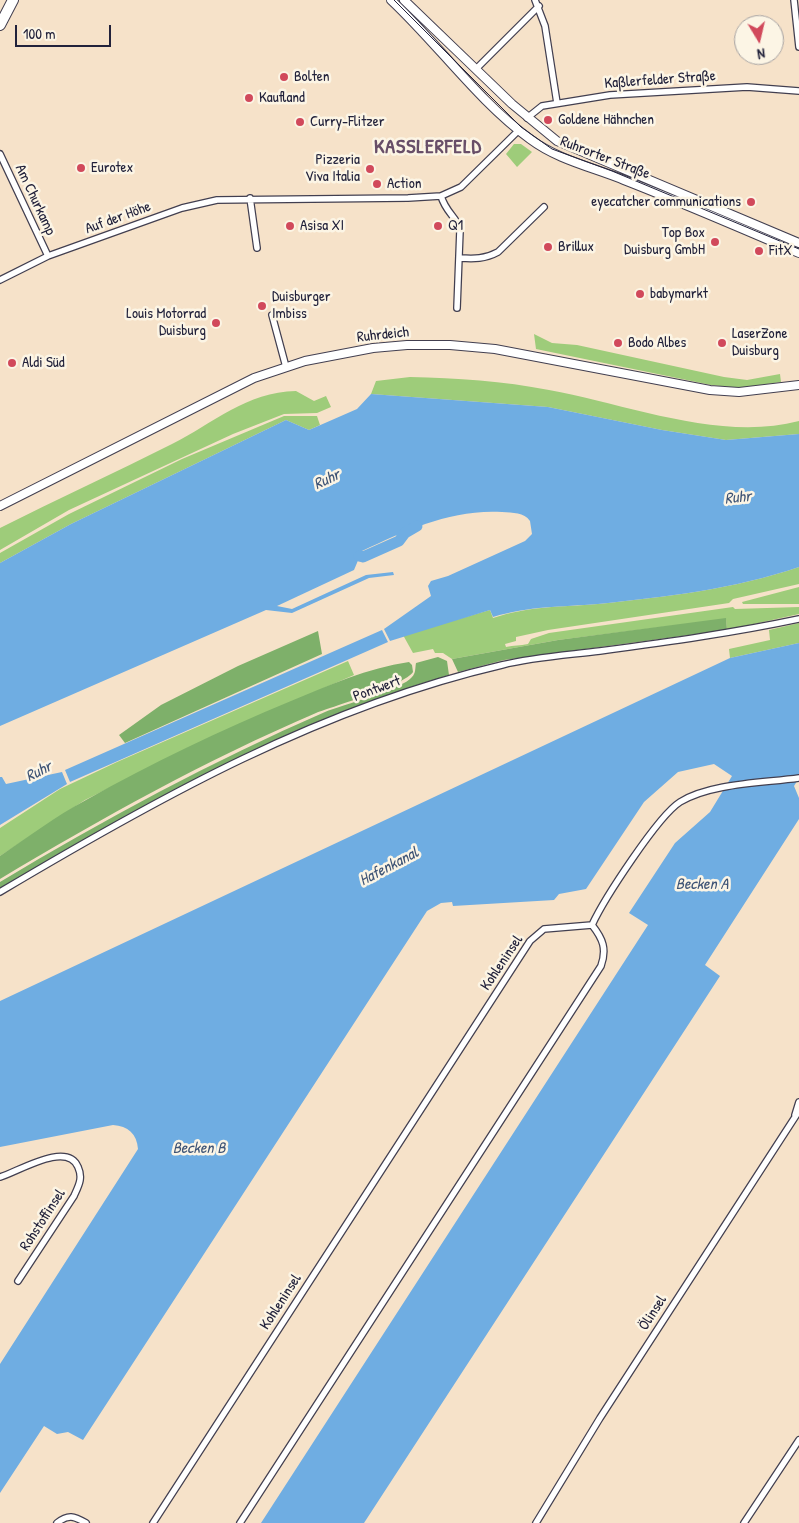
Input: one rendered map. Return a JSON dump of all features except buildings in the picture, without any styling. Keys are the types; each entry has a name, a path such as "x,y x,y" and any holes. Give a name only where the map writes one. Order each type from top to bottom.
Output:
{"highway":[{"path":"0,25 13,0"}],"main road":[{"name":"Ruhrorter Straße","path":"391,0 442,52 465,79 518,130 547,151 655,192 799,253"},
{"name":"Ruhrorter Straße","path":"404,0 527,118 565,145 799,243"},
{"path":"518,130 527,118"},
{"name":"Ruhrdeich","path":"0,506 254,378 286,367 373,348 407,345 450,345 538,356 710,390 739,392 799,385"}],"street":[{"path":"535,0 539,6 557,103"},
{"path":"794,0 799,47"},
{"path":"476,69 539,6"},
{"name":"Kaßlerfelder Straße","path":"527,118 542,106 610,95 747,87 799,91"},
{"name":"Auf der Höhe","path":"0,280 48,256 182,208 217,200 250,198 401,199 441,196 460,187 518,130"},
{"name":"Am Churkamp","path":"0,154 48,256"},
{"path":"441,196 445,210 459,225 460,258 457,308"},
{"path":"250,198 257,248"},
{"path":"460,258 476,259 489,257 498,252 544,206"},
{"path":"272,315 286,367"},
{"name":"Pontwert","path":"0,892 201,778 324,722 377,701 505,664 727,634 799,619"},
{"path":"240,1523 601,966 606,953 600,935 592,925 601,906 662,819 679,802 696,794 799,778"},
{"name":"Kohleninsel","path":"153,1523 530,941 544,929 592,925"},
{"name":"Ölinsel","path":"794,1119 799,1102"},
{"name":"Ölinsel","path":"536,1523 799,1111"},
{"name":"Rohstoffinsel","path":"0,1177 9,1175 33,1162 57,1157 70,1158 76,1163 80,1172 81,1182 74,1196 18,1281"},
{"path":"744,1523 799,1440"},
{"path":"57,1523 67,1516 75,1516 86,1523"}],"green space":[{"path":"514,144 521,144 532,152 517,167 506,154"},
{"path":"534,334 552,343 577,345 724,377 747,380 780,374 781,382 739,388 711,385 536,349"},
{"path":"410,377 480,380 514,384 579,396 674,419 706,424 738,427 769,426 799,421 799,434 726,440 662,430 548,407 371,394 376,381"},
{"path":"296,391 314,401 326,396 331,407 317,413 284,414 233,434 69,510 0,550 0,528 172,444 246,403 261,397"},
{"path":"284,416 317,416 320,425 309,430 286,420 71,524 0,563 0,553 69,514 182,459"},
{"path":"799,567 799,584 733,599 729,603 548,630 516,637 516,641 505,644 506,647 525,645 531,639 549,633 733,607 735,609 799,607 799,614 727,630 726,619 558,640 452,659 443,653 435,653 433,649 413,653 403,635 490,610 493,618 532,609 674,595 725,587"},
{"path":"799,587 799,604 743,604 742,602"},
{"path":"726,618 727,630 504,660 458,672 452,659 558,640"},
{"path":"799,623 799,643 730,658 729,649 770,640 769,630"},
{"path":"318,631 322,654 125,743 119,735 161,705 238,666"},
{"path":"438,657 447,661 449,675 390,694 332,717 218,768 108,826 0,889 0,882 160,792 241,750 325,712 397,687 413,675 416,663"},
{"path":"348,661 354,675 213,736 85,800 0,856 0,828 60,789 117,762"},
{"path":"409,662 412,665 413,672 397,683 316,713 235,750 116,812 0,879 0,856 64,813 111,786 187,748 334,683 378,668"}],"water":[{"name":"Ruhr","path":"371,394 548,407 662,430 726,440 799,434 799,567 725,587 674,595 532,609 493,617 490,610 390,641 384,629 431,596 428,586 431,581 448,576 525,541 532,534 530,521 521,514 483,512 447,517 430,522 362,551 354,570 277,606 292,609 366,575 393,572 394,575 369,578 292,613 266,610 0,726 0,563 71,524 286,420 309,430 357,409"},
{"path":"382,630 388,642 70,782 65,770"},
{"path":"799,643 799,778 794,786 799,798 799,819 705,965 720,976 364,1523 261,1523 648,925 629,913 675,843 710,812 732,776 714,764 678,772 644,802 586,889 559,894 554,900 453,906 452,902 441,903 427,911 83,1440 68,1432 57,1434 44,1426 0,1493 0,1364 138,1149 136,1139 131,1132 123,1127 113,1125 0,1147 0,1001 730,658"},
{"path":"62,772 67,784 0,825 0,777 2,777 6,784"}],"waterway":[{"path":"359,556 363,557 399,541 405,533 417,526"}],"tram line":[{"path":"394,0 521,127 552,149 612,171 799,249"}],"place":[{"name":"Bolten","path":"284,77"},
{"name":"Kaufland","path":"249,98"},
{"name":"Goldene Hähnchen","path":"548,120"},
{"name":"Curry-Flitzer","path":"300,122"},
{"name":"Eurotex","path":"81,168"},
{"name":"Pizzeria Viva Italia","path":"370,169"},
{"name":"Action","path":"377,184"},
{"name":"eyecatcher communications","path":"751,202"},
{"name":"Asisa XI","path":"290,226"},
{"name":"Q1","path":"438,226"},
{"name":"Top Box Duisburg GmbH","path":"715,242"},
{"name":"Brillux","path":"548,247"},
{"name":"FitX","path":"759,251"},
{"name":"babymarkt","path":"640,294"},
{"name":"Duisburger Imbiss","path":"262,306"},
{"name":"Louis Motorrad Duisburg","path":"216,323"},
{"name":"Bodo Albes","path":"618,343"},
{"name":"LaserZone Duisburg","path":"722,343"},
{"name":"Aldi Süd","path":"12,363"}],"district":[{"name":"KASSLERFELD","path":"428,148"}],"water label":[{"name":"Hafenkanal","path":"389,867"},
{"name":"Becken A","path":"702,885"},
{"name":"Becken B","path":"199,1149"}]}
